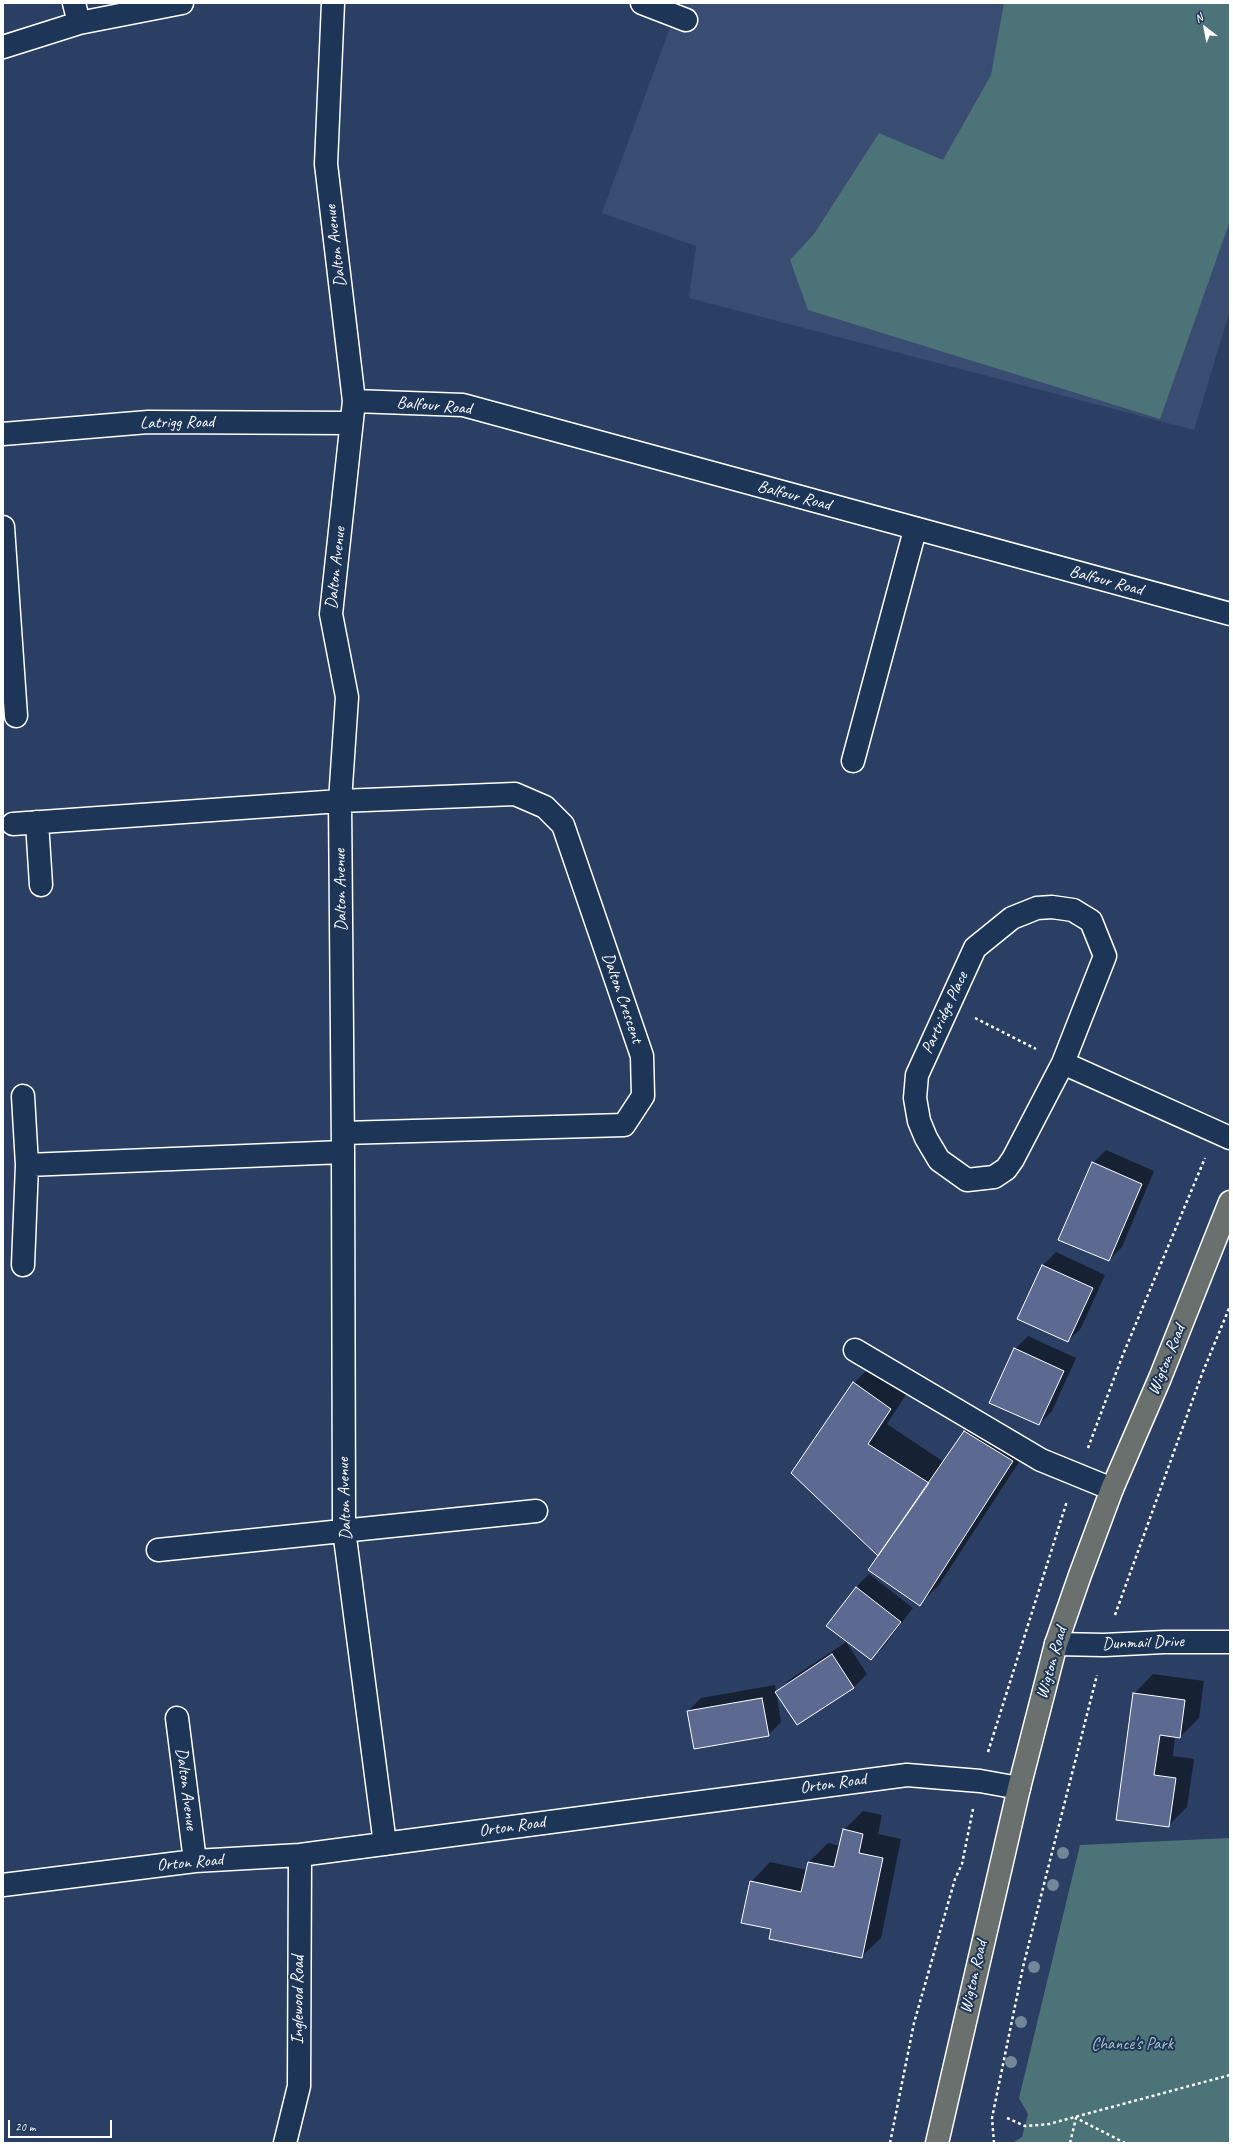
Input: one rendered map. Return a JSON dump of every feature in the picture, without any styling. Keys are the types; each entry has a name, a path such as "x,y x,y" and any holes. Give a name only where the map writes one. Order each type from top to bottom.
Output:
{"main road":[{"name":"Wigton Road","path":"937,2143 1019,1788 1056,1644 1080,1574 1112,1489 1160,1378 1230,1202"}],"street":[{"path":"3,47 76,13 182,3"},
{"name":"Dalton Avenue","path":"332,3 326,164 354,401 331,614 347,697 340,801 344,1530 386,1844"},
{"path":"642,3 686,20"},
{"name":"Balfour Road","path":"354,401 463,405 915,530 1230,614"},
{"name":"Latrigg Road","path":"3,434 148,422 351,423"},
{"path":"3,527 7,646 16,716"},
{"path":"853,761 915,530"},
{"name":"Dalton Crescent","path":"340,801 515,794 545,806 562,825 642,1056 643,1096 624,1125 343,1143"},
{"path":"13,824 340,801"},
{"path":"37,822 41,885"},
{"name":"Partridge Place","path":"1052,907 1073,910 1091,921 1105,956 1063,1063 1006,1169 994,1176 967,1180 952,1171 939,1160 926,1138 919,1121 915,1098 917,1075 949,1005 975,948 1012,918 1037,908 1052,907"},
{"path":"1063,1063 1230,1138"},
{"path":"23,1096 27,1165 23,1265"},
{"path":"27,1165 343,1143"},
{"path":"855,1350 1041,1460 1112,1489"},
{"path":"158,1550 536,1511"},
{"name":"Dunmail Drive","path":"1056,1644 1104,1645 1164,1642 1230,1642"},
{"name":"Dalton Avenue","path":"178,1718 195,1861"},
{"name":"Orton Road","path":"3,1886 195,1861 300,1855 907,1774 980,1781 1019,1788"},
{"name":"Inglewood Road","path":"285,2143 299,2086 300,1855"}],"path":[{"path":"949,1005 1063,1063"},
{"path":"994,2143 992,2118 1023,1967 1104,1645 1202,1374 1230,1306"},
{"path":"890,2143 914,2023 954,1879"},
{"path":"1007,2118 1025,2126 1049,2124 1076,2118 1230,2075"},
{"path":"1070,2143 1076,2118"},
{"path":"1076,2118 1125,2143"}],"shaded area":[{"path":"679,3 1230,3 1230,310 1194,430 689,298 696,246 602,213"}],"green space":[{"path":"1004,3 1230,3 1230,221 1160,419 808,310 790,260 814,234 879,133 943,160 991,75"},
{"name":"Chance's Park","path":"1230,1838 1230,2143 1012,2143 1022,2137 1028,2114 1019,2098 1080,1845"}],"building":[{"path":"1092,1162 1142,1184 1109,1261 1058,1240"},
{"path":"1042,1265 1093,1288 1068,1342 1017,1319"},
{"path":"1014,1348 1064,1371 1039,1425 989,1403"},
{"path":"853,1382 891,1409 868,1444 929,1483 878,1556 791,1473"},
{"path":"964,1431 1013,1461 920,1606 868,1570"},
{"path":"856,1587 901,1622 871,1660 826,1626"},
{"path":"832,1654 854,1688 797,1725 775,1692"},
{"path":"1133,1693 1185,1700 1180,1738 1160,1735 1154,1775 1176,1778 1169,1827 1116,1820"},
{"path":"762,1698 769,1736 694,1749 687,1711"},
{"path":"843,1829 863,1834 859,1853 883,1858 862,1958 769,1939 771,1929 741,1923 750,1881 801,1892 808,1862 834,1867"}]}
